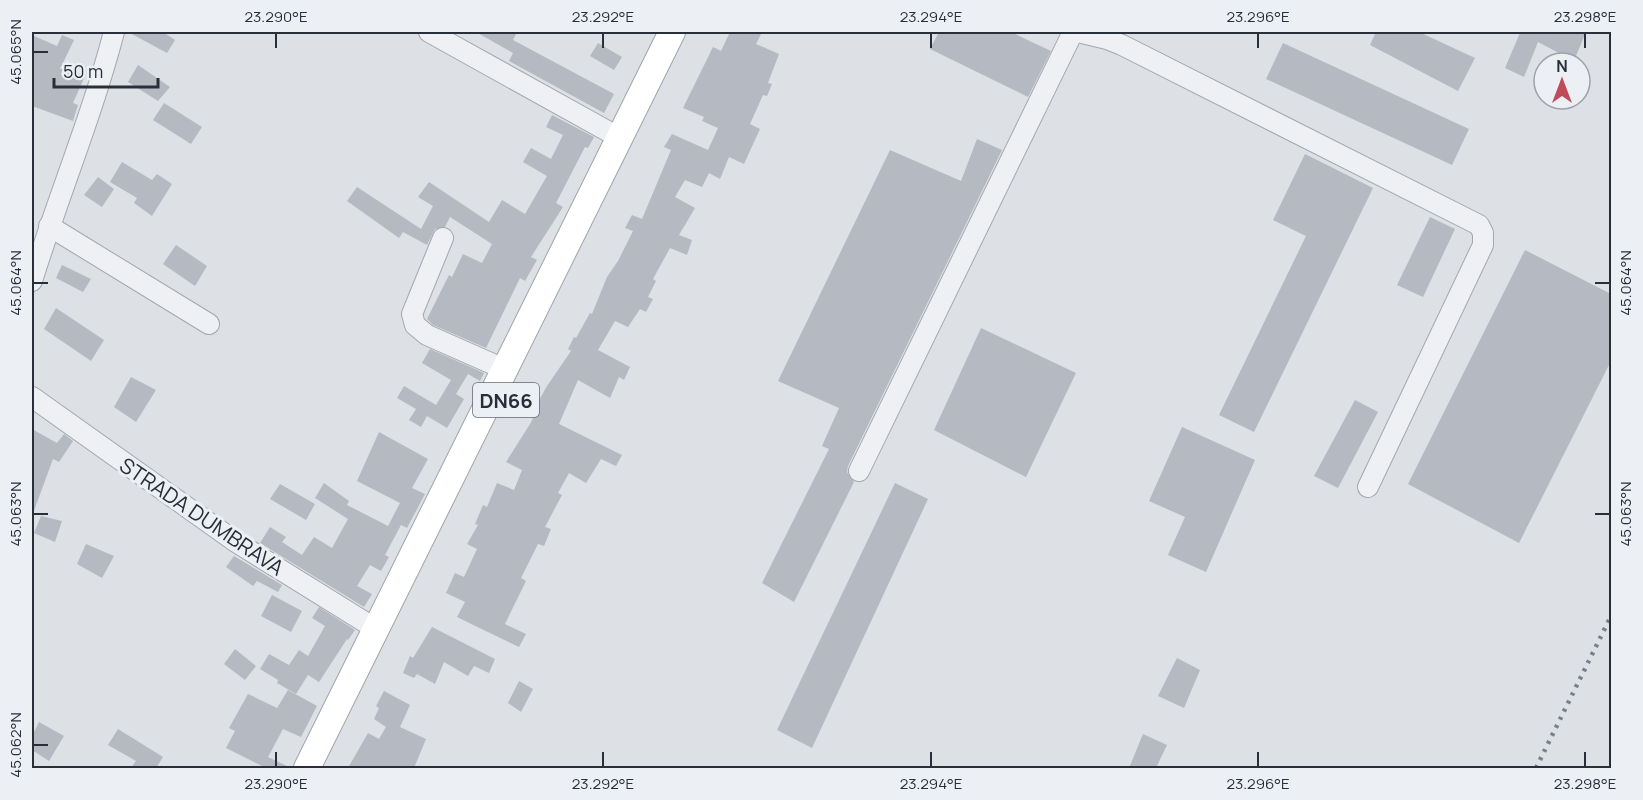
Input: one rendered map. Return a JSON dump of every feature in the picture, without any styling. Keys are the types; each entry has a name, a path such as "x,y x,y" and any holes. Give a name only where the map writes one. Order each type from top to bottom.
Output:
{"main road":[{"path":"308,768 383,633 504,369 672,32"},
{"name":"DN66","path":"326,768 383,633 688,32"}],"street":[{"path":"32,281 90,112 114,32"},
{"path":"429,32 620,138"},
{"path":"859,471 1073,32"},
{"path":"1078,32 1122,45 1479,225 1483,233 1483,245 1368,487"},
{"path":"49,226 209,324"},
{"path":"443,238 412,314 415,325 427,334 504,369"},
{"name":"STRADA DUMBRAVA","path":"32,397 236,542 383,633"}],"building":[{"path":"128,32 163,32 175,40 167,53"},
{"path":"476,32 517,32 513,40 614,94 604,113 509,61 513,53"},
{"path":"730,32 762,32 756,44 779,54 768,83 772,84 767,96 763,95 750,124 760,129 744,164 729,157 720,179 709,173 702,187 685,180 675,197 695,208 679,235 692,240 687,255 670,248 653,279 656,281 648,297 653,299 646,312 640,309 628,327 615,321 598,350 630,367 624,380 619,377 610,398 578,380 559,424 622,455 616,466 601,459 586,483 569,473 558,493 562,495 545,527 551,529 544,546 538,544 521,578 526,581 505,624 526,634 519,647 457,617 465,602 446,593 455,573 464,577 477,549 467,544 478,525 475,524 483,505 487,507 497,483 514,490 522,470 506,462 530,424 537,410 534,409 547,386 571,351 568,349 574,337 576,338 590,313 592,314 607,277 633,231 625,228 632,215 642,219 671,150 664,147 672,134 708,150 718,128 702,121 704,117 683,108 713,47 721,51"},
{"path":"939,32 1011,32 1051,51 1028,97 930,49"},
{"path":"1376,32 1419,32 1475,58 1458,91 1370,45"},
{"path":"1517,32 1586,32 1578,51 1555,51 1538,42 1534,51 1532,51 1524,77 1505,68 1520,33"},
{"path":"32,35 57,46 62,35 74,40 61,67 85,76 73,103 78,105 73,121 32,106"},
{"path":"598,43 622,57 614,70 590,56"},
{"path":"1283,43 1469,129 1452,165 1266,79"},
{"path":"138,65 170,87 158,101 128,82"},
{"path":"164,103 202,127 191,144 153,120"},
{"path":"552,115 594,137 588,148 585,147 556,203 563,207 531,257 537,260 525,281 520,278 486,348 433,325 427,319 449,275 452,277 463,254 482,263 492,244 450,217 445,227 435,229 427,245 403,232 399,238 347,201 357,187 421,229 433,206 418,197 429,182 489,222 502,200 525,214 547,176 523,162 531,148 551,159 563,135 546,127"},
{"path":"977,139 1002,150 848,466 847,472 854,482 794,602 762,583 829,449 822,446 839,408 778,381 890,150 961,181"},
{"path":"1305,154 1373,188 1254,432 1219,415 1306,236 1273,220"},
{"path":"122,162 152,180 157,174 172,184 152,216 134,203 137,198 110,182"},
{"path":"98,177 114,189 102,207 84,195"},
{"path":"1430,217 1455,229 1423,297 1397,285"},
{"path":"176,245 207,266 195,286 163,264"},
{"path":"1525,250 1611,294 1611,361 1519,543 1408,484"},
{"path":"62,265 91,279 83,292 56,278"},
{"path":"56,308 104,340 91,361 44,329"},
{"path":"981,328 1076,373 1026,477 934,430"},
{"path":"430,349 484,373 480,381 468,374 456,394 464,399 447,428 427,416 421,427 409,420 416,409 397,398 404,386 436,405 451,380 422,363"},
{"path":"131,377 156,390 136,422 114,407"},
{"path":"1355,400 1378,412 1338,488 1314,476"},
{"path":"1182,427 1255,460 1206,572 1168,555 1185,517 1149,501"},
{"path":"32,429 57,443 64,434 73,441 59,462 53,459 32,516"},
{"path":"379,432 428,459 412,488 425,494 407,528 401,525 385,555 389,557 381,571 370,565 357,586 372,594 364,607 260,543 270,527 286,537 282,542 302,555 314,537 332,548 348,519 315,498 324,483 349,501 347,505 388,526 400,503 357,481"},
{"path":"895,483 928,499 812,748 777,730"},
{"path":"280,484 315,504 306,520 270,499"},
{"path":"41,516 62,521 55,542 34,533"},
{"path":"86,544 114,556 102,578 77,564"},
{"path":"234,556 282,585 278,592 257,581 253,586 226,567"},
{"path":"272,595 302,611 291,632 261,616"},
{"path":"319,607 355,630 319,682 308,675 296,694 277,683 278,680 260,669 269,654 289,665 299,650 308,656 325,626 312,618"},
{"path":"432,627 495,659 489,673 474,666 468,676 444,662 435,684 417,674 414,678 403,673 410,656 413,658"},
{"path":"235,649 256,666 245,680 224,664"},
{"path":"1177,658 1200,670 1184,708 1158,696"},
{"path":"519,681 533,689 521,712 508,703"},
{"path":"288,690 317,706 301,737 283,729 268,757 291,768 266,768 226,748 235,731 229,728 248,694 277,708"},
{"path":"384,691 410,705 400,727 426,739 414,768 348,768 368,733 379,739 386,727 374,719 379,708 376,706"},
{"path":"39,722 64,736 49,761 32,750 32,736"},
{"path":"118,729 163,757 156,768 131,768 136,761 108,745"},
{"path":"1143,734 1167,745 1156,768 1129,768"}],"railway":[{"path":"1536,768 1612,614"}]}
